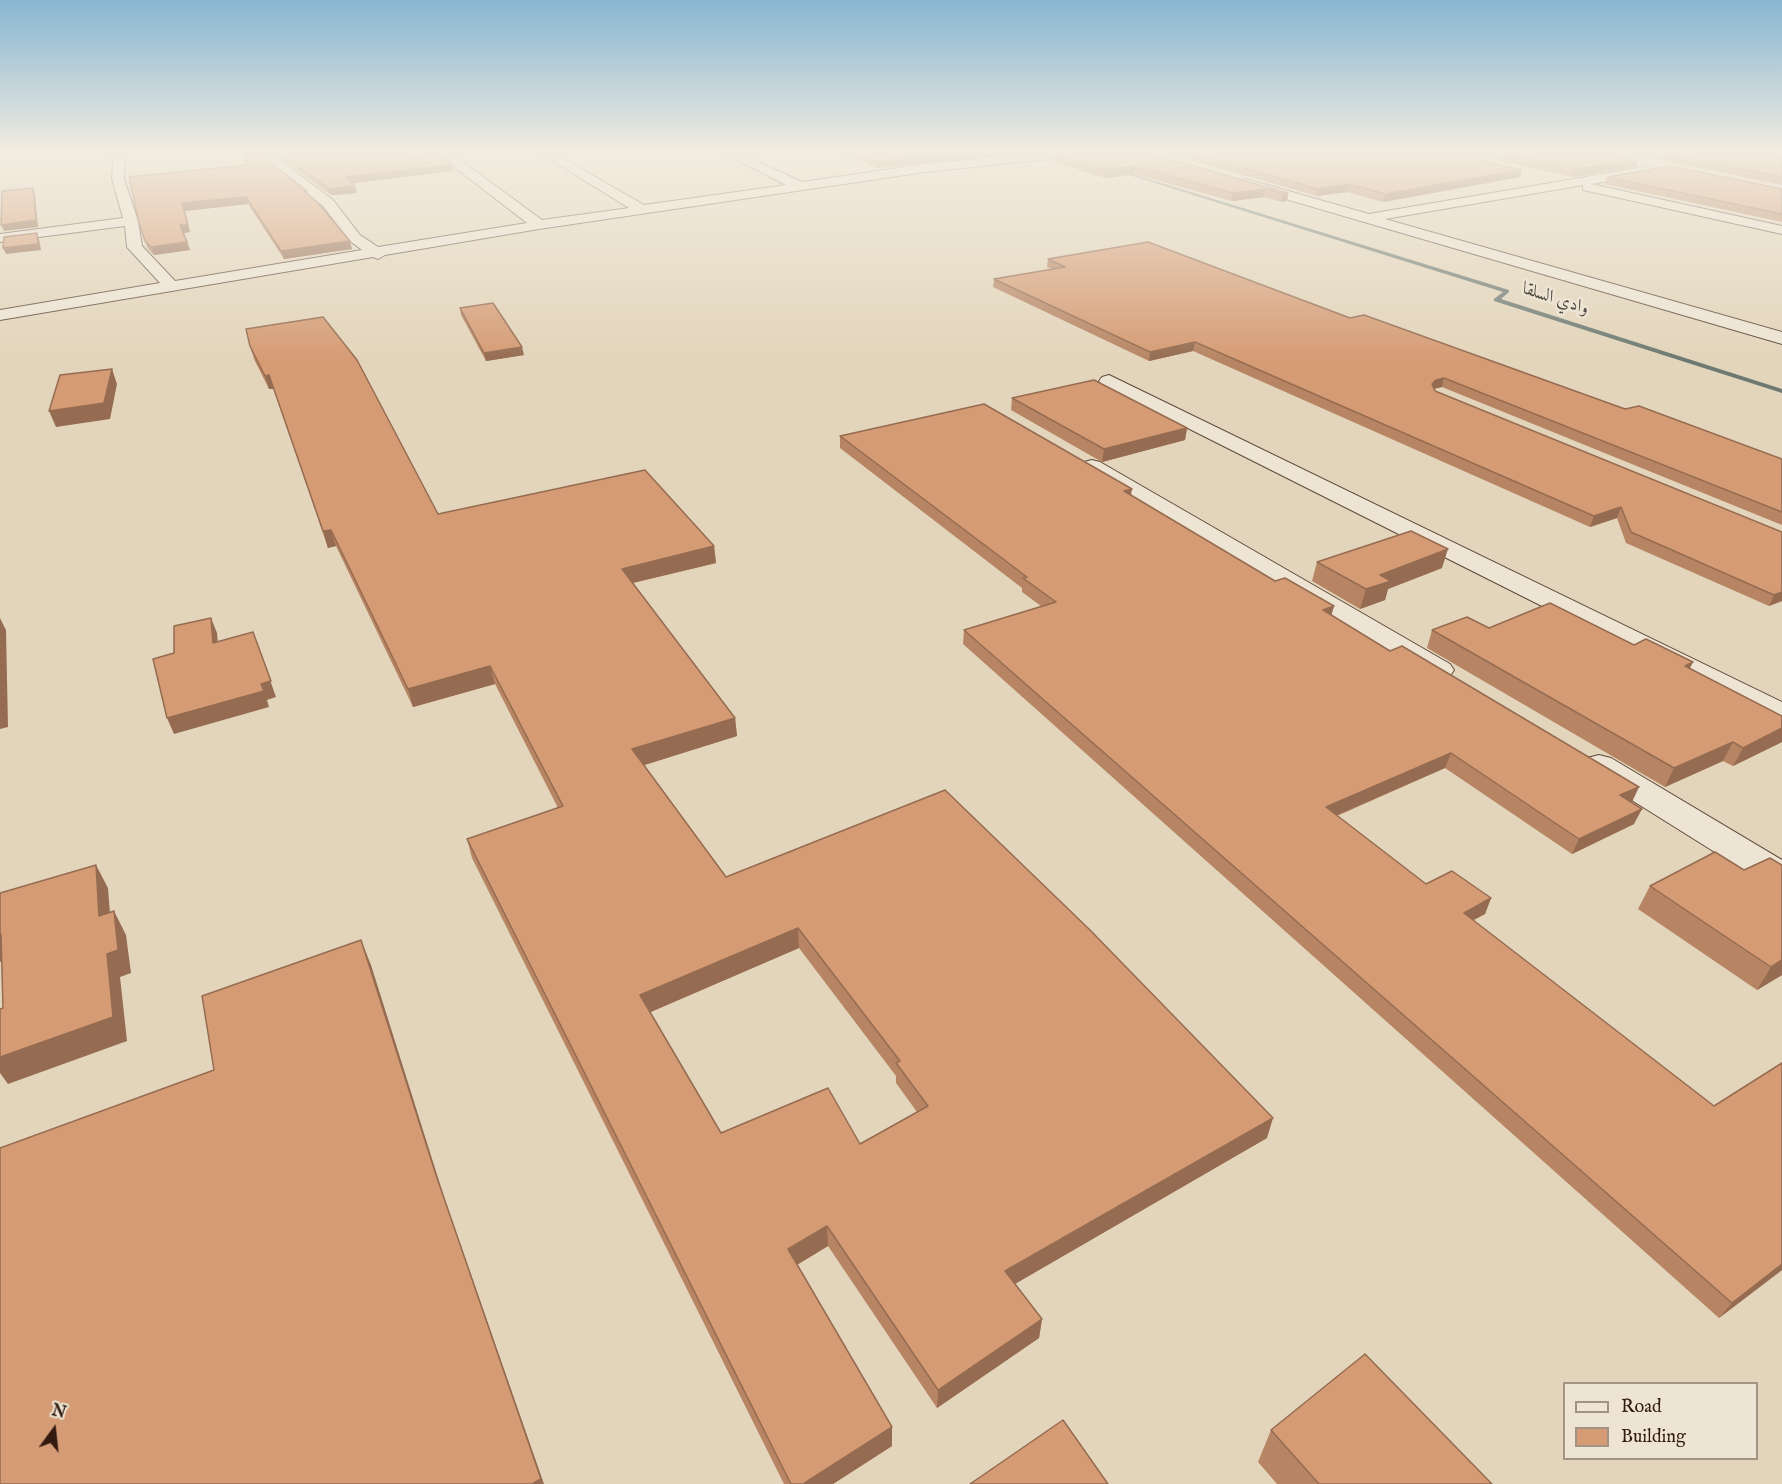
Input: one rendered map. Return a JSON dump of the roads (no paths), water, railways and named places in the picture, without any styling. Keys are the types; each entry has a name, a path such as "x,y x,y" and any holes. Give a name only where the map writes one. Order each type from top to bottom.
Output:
{"street":[{"path":"0,237 121,222"},
{"path":"131,222 135,247 172,287"},
{"path":"343,222 355,238 378,254"},
{"path":"535,222 539,225"},
{"path":"0,315 560,222"},
{"path":"1381,222 1782,338"},
{"path":"1747,222 1782,230"},
{"path":"1109,381 1782,714"},
{"path":"1071,455 1466,686"},
{"path":"1579,753 1782,877"}],"waterway":[{"name":"وادي السلقا","path":"1286,222 1507,291 1496,300 1782,391"}]}
